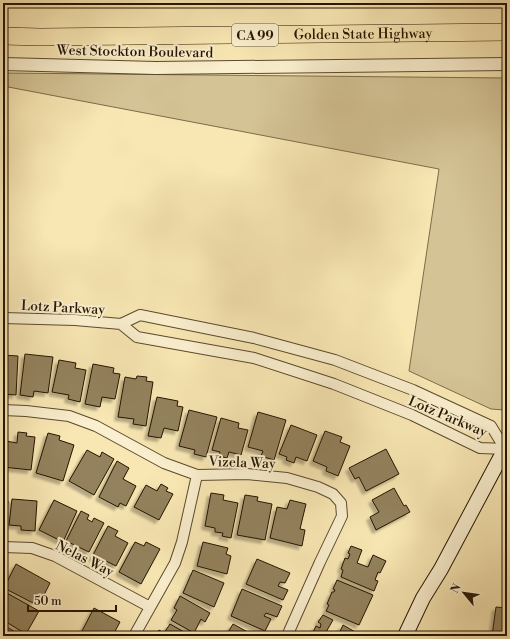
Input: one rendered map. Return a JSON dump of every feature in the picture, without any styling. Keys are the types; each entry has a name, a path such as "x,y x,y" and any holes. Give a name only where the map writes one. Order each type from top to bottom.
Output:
{"highway":[{"name":"Golden State Highway","path":"3,36 55,37 507,32"}],"main road":[{"path":"404,636 423,598 441,569 506,447"},
{"path":"412,636 423,598"}],"street":[{"name":"West Stockton Boulevard","path":"3,64 156,68 507,64"},
{"name":"Lotz Parkway","path":"3,318 75,320 121,324 140,315 254,338 335,360 414,390 490,426 506,447"},
{"name":"Lotz Parkway","path":"121,324 137,337 261,360 334,384 412,415 480,448 506,447"},
{"name":"Vizela Way","path":"3,410 69,416 96,426 164,464 197,475 246,474 287,478 318,487 333,494 341,503 342,516 287,636"},
{"path":"134,636 175,563 182,542 197,475"},
{"name":"Nelas Way","path":"3,547 32,548 55,556 150,607"}],"shaded area":[{"path":"3,73 507,78 507,408 505,410 491,409 409,371 439,169 3,86"}],"building":[{"path":"25,354 53,357 48,393 34,391 33,397 20,395"},
{"path":"3,355 18,356 16,395 3,394"},
{"path":"59,360 76,363 75,368 86,370 80,402 68,399 69,395 52,392"},
{"path":"93,364 114,368 113,373 120,374 115,399 102,397 100,407 85,404"},
{"path":"137,376 147,377 146,381 153,382 146,426 133,424 134,419 118,417 125,377 136,379"},
{"path":"157,397 178,401 177,406 183,407 178,431 164,428 161,438 148,436"},
{"path":"189,410 217,417 206,457 194,454 195,450 179,446"},
{"path":"258,412 286,420 274,460 261,456 263,451 248,447"},
{"path":"221,418 239,423 238,428 248,430 241,455 229,452 227,458 219,456 220,452 212,450"},
{"path":"291,425 317,435 307,461 296,457 294,463 286,460 287,457 279,454"},
{"path":"325,431 342,437 340,442 350,446 338,476 326,471 327,467 313,461"},
{"path":"18,432 27,433 26,436 35,437 31,470 3,467 6,441 17,443"},
{"path":"48,433 60,436 59,440 74,445 63,481 36,473"},
{"path":"386,449 399,474 366,491 359,477 355,479 349,468"},
{"path":"87,450 100,457 102,452 114,459 94,495 69,481"},
{"path":"117,461 129,468 123,479 136,486 126,506 120,503 118,507 99,497"},
{"path":"161,484 168,488 166,491 173,494 159,520 134,507 146,485 157,491"},
{"path":"394,488 404,506 406,505 410,512 376,530 370,517 379,512 372,500"},
{"path":"211,493 224,495 223,500 238,503 231,538 222,536 223,533 215,532 215,528 205,526"},
{"path":"245,495 258,497 257,501 272,504 265,540 237,535"},
{"path":"12,499 37,501 35,531 21,530 21,526 9,525"},
{"path":"3,500 8,501 5,527 3,527"},
{"path":"54,500 77,511 63,542 39,530"},
{"path":"290,500 306,504 300,529 305,530 302,546 270,538 277,507 287,509"},
{"path":"81,511 89,515 87,519 92,522 94,518 104,523 89,552 66,541"},
{"path":"108,526 118,531 115,536 128,543 116,566 106,561 104,564 92,557"},
{"path":"135,542 144,546 146,542 160,549 141,584 119,572"},
{"path":"203,542 228,548 226,554 231,556 227,574 197,566"},
{"path":"351,546 362,550 357,563 368,567 373,555 386,561 380,573 378,572 375,580 378,581 374,591 341,577 343,570 341,569 345,558 348,559 350,554 348,553"},
{"path":"257,559 290,573 285,583 280,582 278,586 288,590 283,600 246,584"},
{"path":"16,564 50,583 43,597 38,595 33,603 4,588"},
{"path":"193,570 224,583 214,607 183,593"},
{"path":"337,580 373,595 359,625 326,611 332,592 335,590 333,589"},
{"path":"242,589 282,606 277,617 266,613 264,616 271,619 265,631 231,616"},
{"path":"5,592 39,611 26,634 3,620 3,595"},
{"path":"180,596 210,613 205,622 201,619 194,633 171,620 177,610 174,608"},
{"path":"496,607 507,608 507,636 492,636"},
{"path":"94,608 120,622 113,635 109,633 108,636 92,636 82,631"},
{"path":"323,615 333,620 326,632 334,636 311,636 316,626 320,628 321,624 318,622"},
{"path":"170,624 191,636 155,636 159,630 164,633"},
{"path":"233,624 255,636 226,636"},
{"path":"3,625 19,634 18,636 3,636"},
{"path":"343,625 357,633 355,636 338,636"}]}
